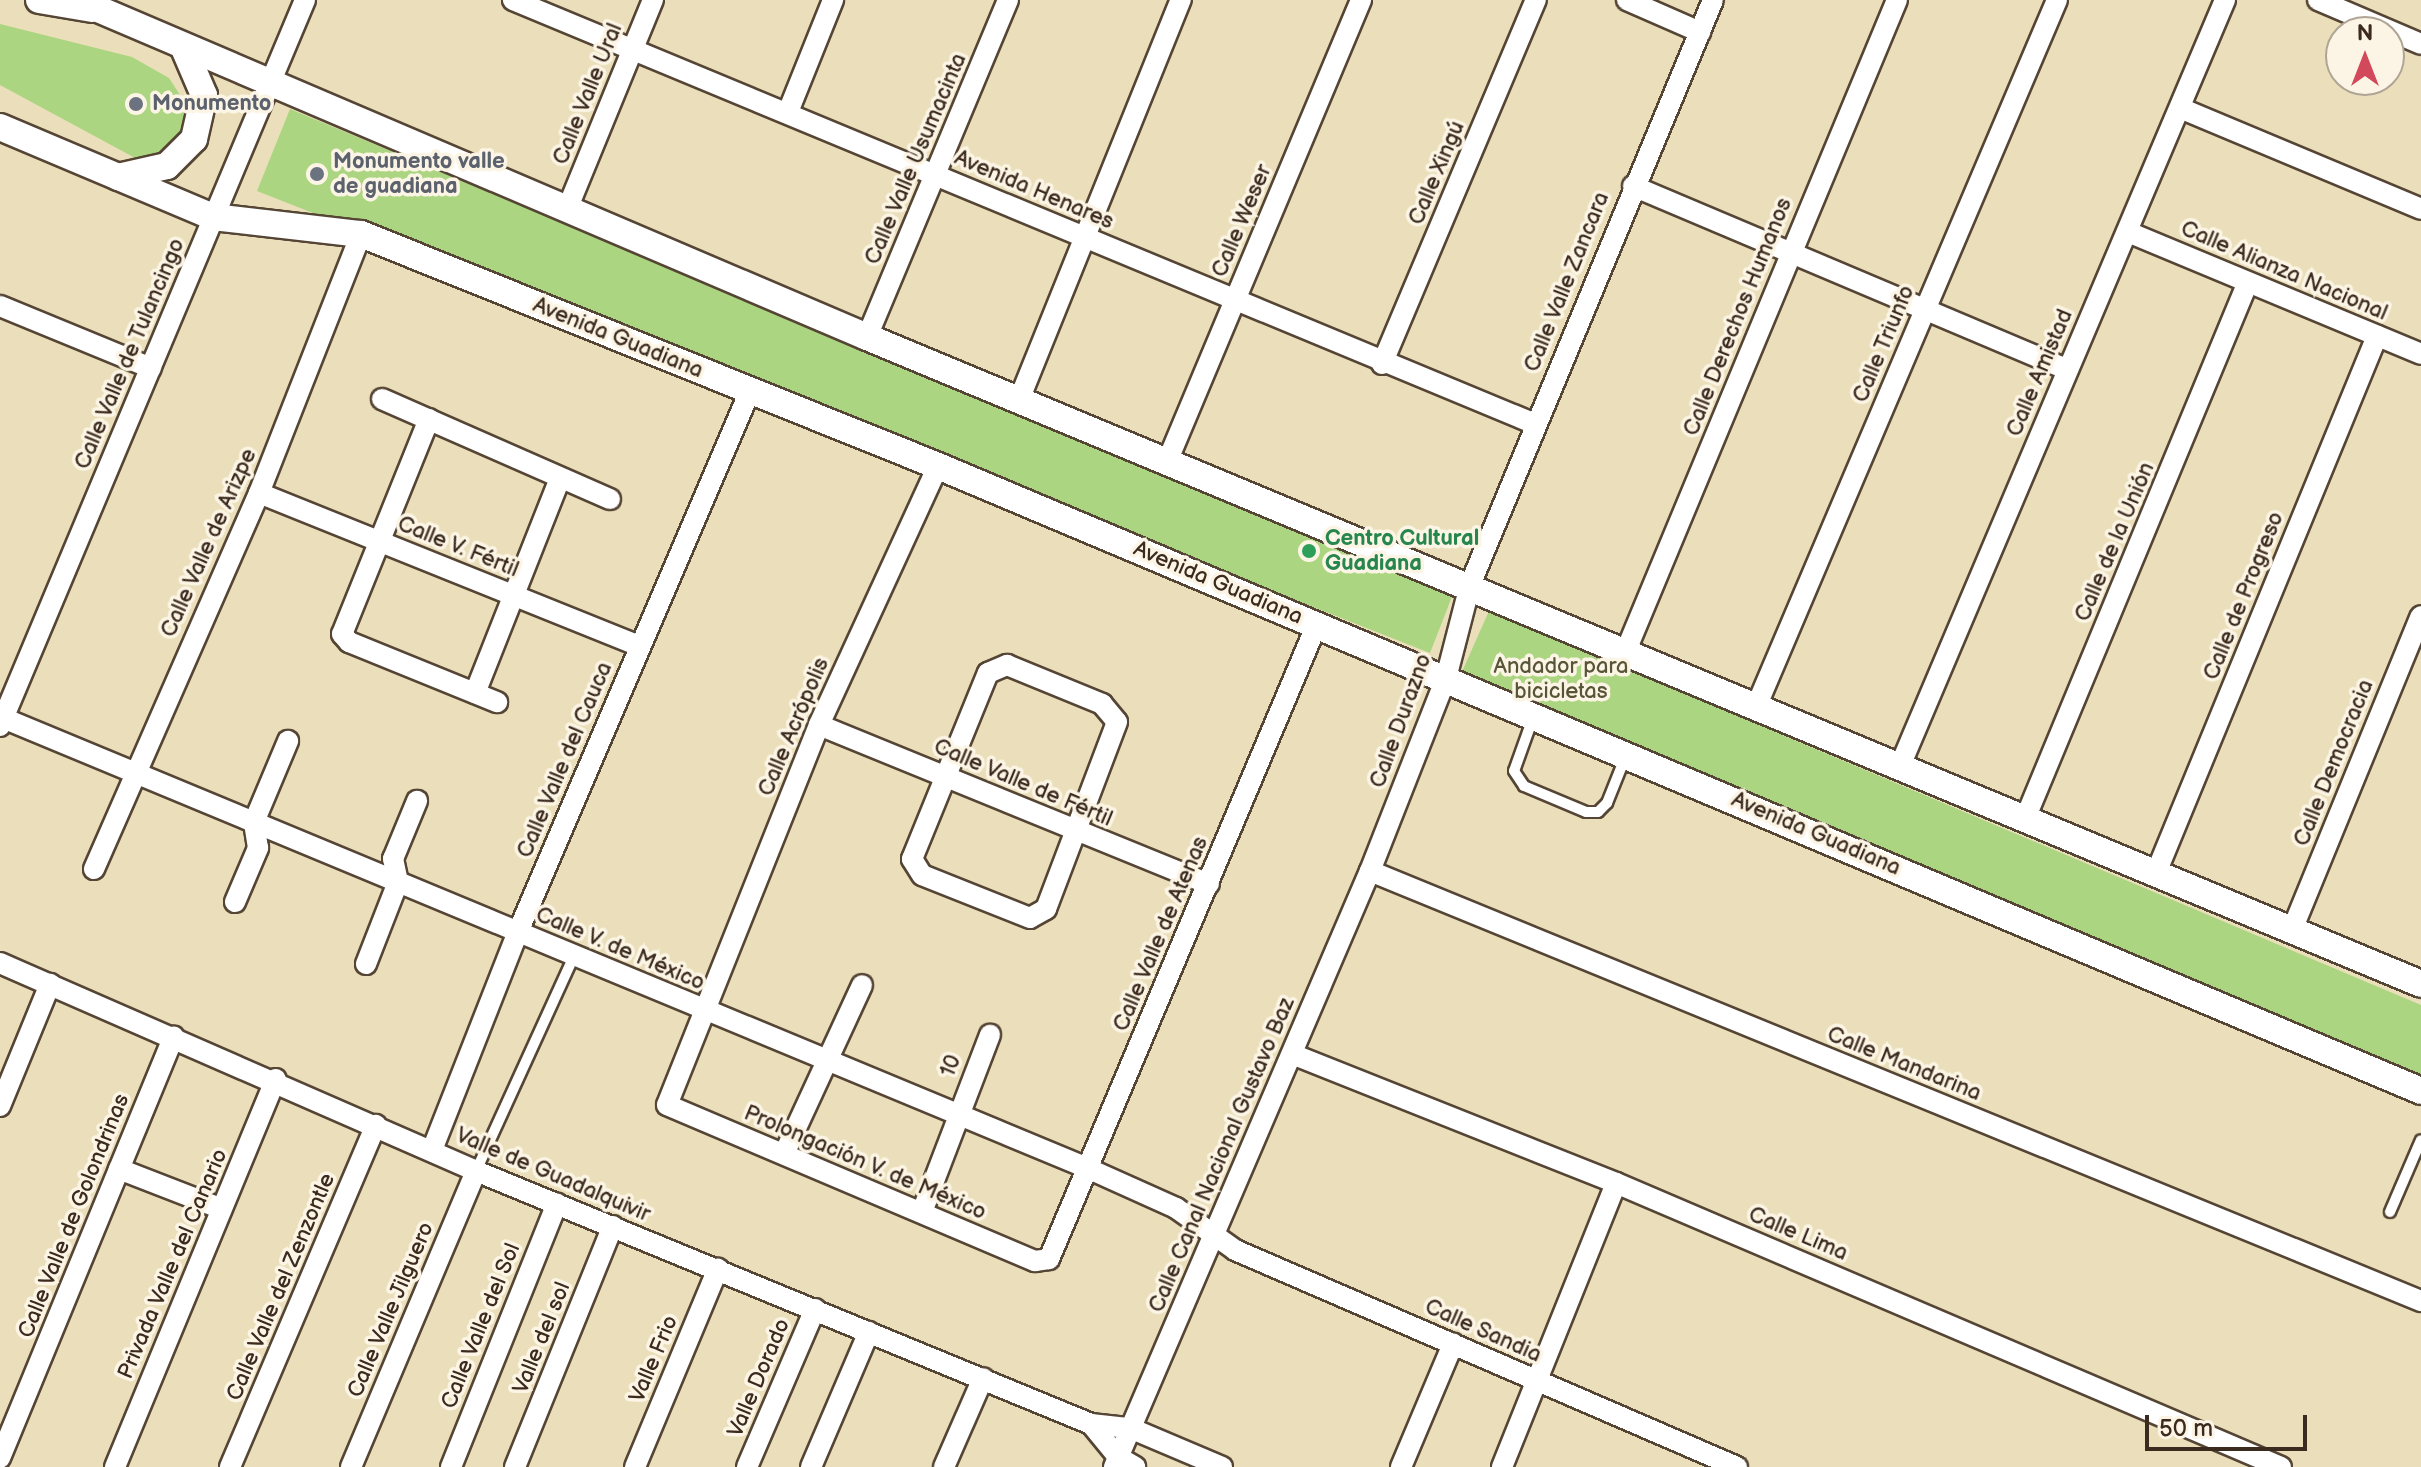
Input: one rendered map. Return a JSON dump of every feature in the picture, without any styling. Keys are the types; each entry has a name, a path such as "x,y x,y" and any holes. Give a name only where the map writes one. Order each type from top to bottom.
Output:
{"street":[{"path":"39,0 104,11"},
{"path":"77,0 867,337 1470,585 1625,653 2292,930 2419,978"},
{"name":"Calle Valle de Tulancingo","path":"2,722 305,0"},
{"name":"Avenida Henares","path":"513,0 788,112 1382,364 1535,424"},
{"name":"Calle Valle Ural","path":"568,207 653,0"},
{"path":"788,112 833,0"},
{"name":"Calle Valle Usumacinta","path":"867,337 938,175 1008,0"},
{"path":"1019,400 1181,0"},
{"name":"Calle Weser","path":"1167,462 1361,0"},
{"name":"Calle Xingú","path":"1382,364 1536,0"},
{"path":"1627,0 1700,32"},
{"name":"Calle Valle Zancara","path":"1470,585 1633,186 1713,0"},
{"name":"Calle Derechos Humanos","path":"1625,653 1897,0"},
{"name":"Calle Triunfo","path":"1756,707 2057,0"},
{"name":"Calle Amistad","path":"1900,766 2225,0"},
{"path":"2318,0 2421,44"},
{"path":"118,177 167,166 194,139 204,95 183,46"},
{"path":"2180,108 2421,209"},
{"path":"0,116 58,150"},
{"name":"Avenida Guadiana","path":"0,127 213,217 361,234 938,466 2421,1091"},
{"path":"1633,186 1924,312 2067,369"},
{"name":"Calle Alianza Nacional","path":"2128,232 2421,354"},
{"name":"Calle Valle de Arizpe","path":"94,869 259,493 361,234"},
{"name":"Calle de la Unión","path":"2025,819 2248,282"},
{"path":"0,306 151,368"},
{"name":"Calle de Progreso","path":"2156,873 2377,336"},
{"name":"Calle Valle del Cauca","path":"432,1150 518,932 750,391"},
{"path":"382,399 610,499"},
{"path":"429,419 342,634 349,642 497,702"},
{"name":"Calle Acrópolis","path":"667,1105 819,725 938,466"},
{"path":"475,693 516,596 560,478"},
{"name":"Calle V. Fértil","path":"259,493 639,646"},
{"name":"Calle Durazno","path":"1370,871 1446,678 1470,585"},
{"name":"Calle Democracia","path":"2292,930 2421,616"},
{"name":"Calle Valle de Atenas","path":"1046,1261 1209,884 1317,624"},
{"path":"995,666 1021,671 1102,704 1116,714 1117,729 1078,833 1037,917 1022,917 922,875 913,865 913,851 945,775 995,666"},
{"name":"Calle V. de México","path":"2,722 134,772 1087,1168 1176,1208 1213,1233"},
{"name":"Calle Valle de Fértil","path":"819,725 1209,884"},
{"path":"235,902 258,848 254,822 288,741"},
{"path":"366,964 398,882 393,859 417,801"},
{"name":"Calle Canal Nacional Gustavo Baz","path":"1122,1464 1130,1428 1370,871"},
{"name":"Calle Mandarina","path":"1370,871 2421,1301"},
{"name":"Valle de Guadalquivir","path":"0,963 276,1079 476,1171 1091,1424 1130,1428 1222,1467"},
{"path":"0,1106 50,984"},
{"path":"784,1154 862,985"},
{"name":"10","path":"922,1212 957,1114 990,1035"},
{"name":"Calle Valle de Golondrinas","path":"0,1458 174,1036"},
{"name":"Calle Lima","path":"1292,1054 1616,1183 2281,1467"},
{"name":"Privada Valle del Canario","path":"115,1467 276,1079"},
{"name":"Prolongación V. de México","path":"667,1105 1035,1261 1046,1261"},
{"name":"Calle Valle del Zenzontle","path":"230,1467 376,1125"},
{"path":"119,1169 222,1209"},
{"name":"Calle Valle Jilguero","path":"351,1467 476,1171"},
{"path":"1502,1467 1616,1183"},
{"name":"Calle Valle del Sol","path":"451,1467 557,1203"},
{"name":"Valle del sol","path":"515,1467 613,1226"},
{"name":"Calle Sandia","path":"1213,1233 1235,1250 1737,1467"},
{"name":"Valle Frio","path":"635,1467 718,1269"},
{"name":"Valle Dorado","path":"747,1467 815,1309"},
{"path":"811,1467 869,1332"},
{"path":"1401,1467 1453,1344"},
{"path":"944,1467 983,1378"},
{"name":"Valle de Guadalquivir","path":"1091,1424 1122,1464"}],"lane":[{"path":"1533,716 1516,777 1586,812 1604,808 1627,754"},
{"path":"476,1171 574,956"},
{"path":"2390,1212 2421,1140"}],"green space":[{"path":"0,24 132,57 169,78 189,109 187,127 170,149 137,159 0,85"},
{"path":"290,109 1453,594 1430,653 257,191"},
{"name":"Andador para bicicletas","path":"1489,611 2421,1005 2421,1079 1461,674"}],"place":[{"name":"Monumento","path":"136,104"},
{"name":"Monumento valle de guadiana","path":"317,174"},
{"name":"Centro Cultural Guadiana","path":"1309,551"}]}
